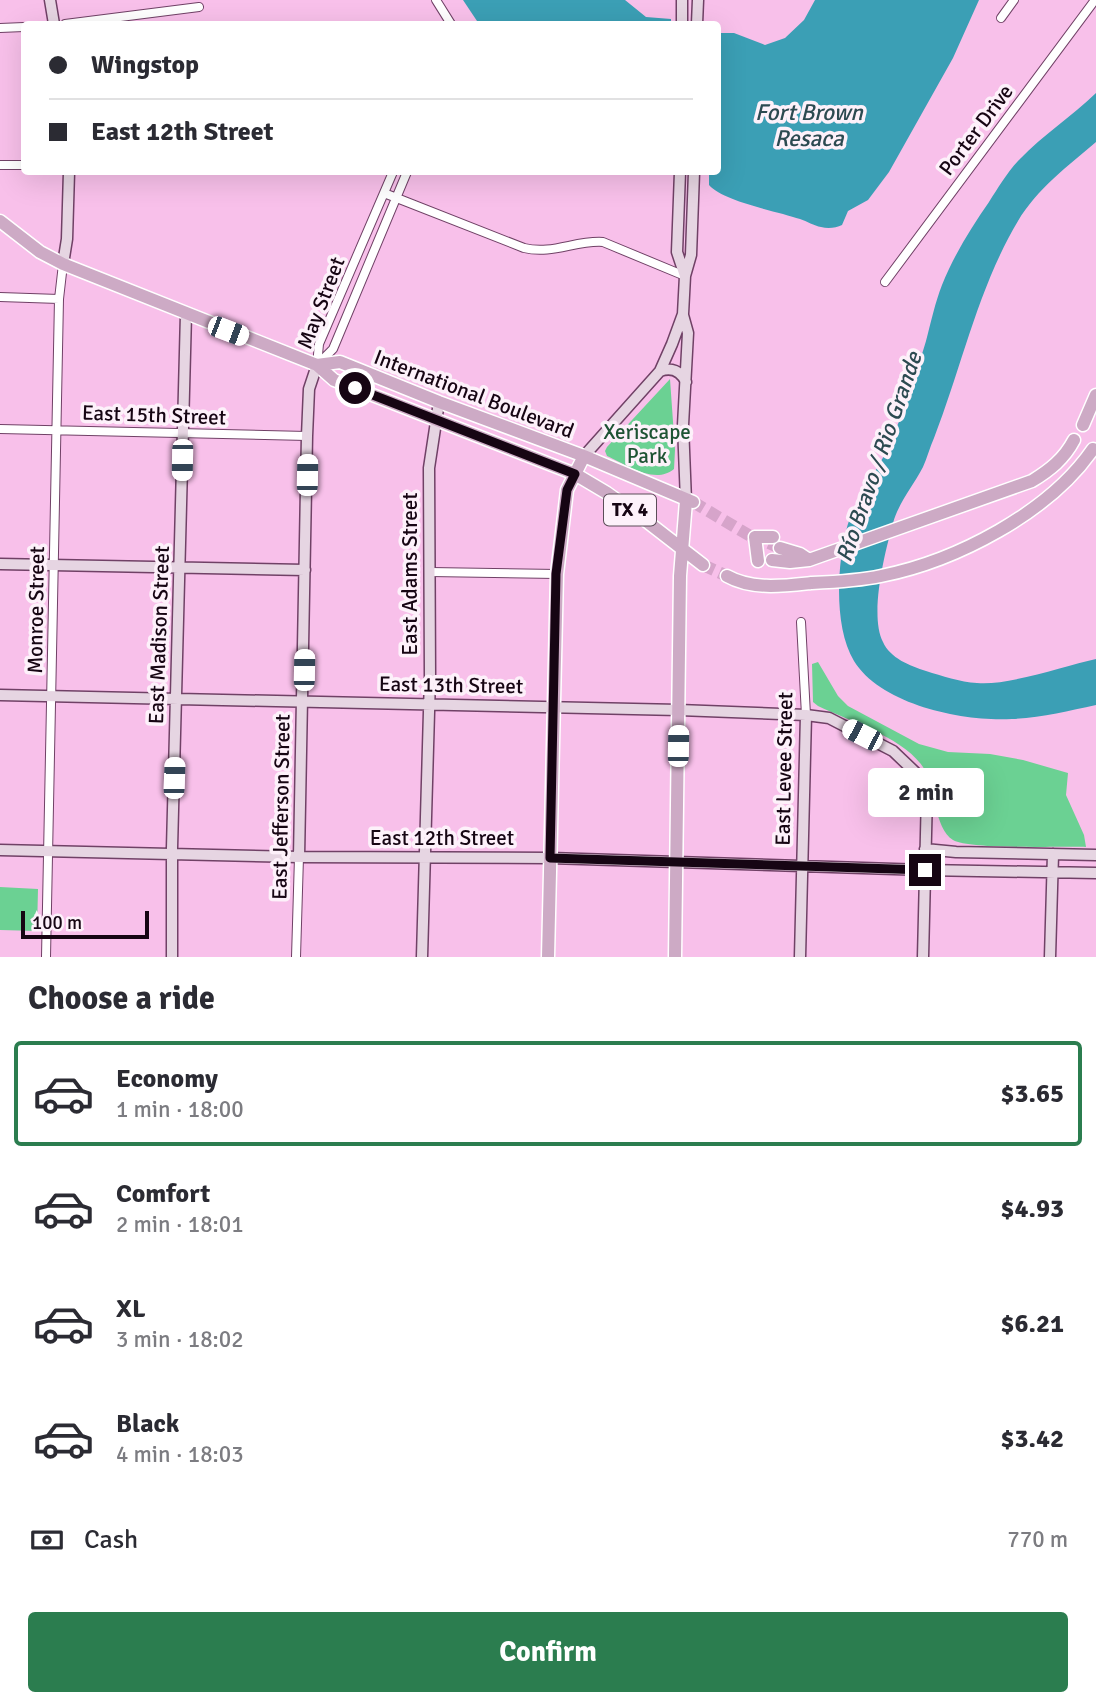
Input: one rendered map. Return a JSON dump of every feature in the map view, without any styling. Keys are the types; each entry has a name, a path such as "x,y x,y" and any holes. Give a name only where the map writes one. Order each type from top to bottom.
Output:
{"main road":[{"path":"50,0 54,21"},
{"path":"682,0 682,21"},
{"path":"697,21 698,0"},
{"path":"63,264 67,239 69,175"},
{"path":"680,175 677,252 685,276"},
{"path":"675,957 680,576 690,502 683,425 688,333 683,314 685,276 691,255 694,175"},
{"name":"International Boulevard","path":"0,221 40,252 63,264 317,365 334,380 575,474 645,520 703,565"},
{"name":"East Madison Street","path":"172,957 171,854 186,314"},
{"path":"548,957 556,574 567,490 584,456 660,372 683,314"},
{"name":"International Boulevard","path":"317,365 340,362 584,456 690,502"},
{"name":"East Jefferson Street","path":"299,857 307,436 309,389 317,365"},
{"path":"660,372 675,370 686,382"},
{"path":"1083,425 1096,395"},
{"name":"East Adams Street","path":"422,957 430,677 429,468 439,402"},
{"path":"771,551 753,537 771,551 809,560 1032,481 1060,460 1074,440"},
{"path":"727,576 750,584 801,584 878,577 908,569 947,555 1015,520 1068,480 1093,449"},
{"path":"0,564 305,570"},
{"path":"415,705 430,677"},
{"name":"East 13th Street","path":"0,695 679,710 806,715 829,719 893,751 915,772 927,793 923,957"},
{"name":"East Levee Street","path":"800,957 806,715"},
{"path":"925,849 1096,855"},
{"name":"East 12th Street","path":"0,850 299,857 550,858 1096,873"},
{"path":"1051,957 1053,854"}],"street":[{"path":"436,0 449,21"},
{"path":"1002,18 1014,0"},
{"name":"Porter Drive","path":"885,282 1095,0"},
{"path":"89,21 199,7"},
{"path":"0,28 21,27"},
{"path":"0,165 21,165"},
{"name":"May Street","path":"317,365 319,344 392,175"},
{"name":"May Street","path":"317,365 333,349 406,175"},
{"path":"384,193 524,248 544,251 589,241 603,242 685,276"},
{"name":"Monroe Street","path":"46,957 59,299 63,264"},
{"path":"0,297 59,299"},
{"name":"East 15th Street","path":"0,429 307,436"},
{"path":"430,572 556,574"},
{"name":"East Levee Street","path":"801,622 806,715"},
{"name":"East Jefferson Street","path":"296,957 299,857"}],"green space":[{"name":"Xeriscape Park","path":"670,379 674,469 658,475 650,474 607,456 607,447"},
{"path":"818,662 838,696 848,706 919,744 948,752 990,754 1023,760 1068,773 1066,795 1084,835 1086,847 996,846 953,840 942,826 927,775 914,756 889,738 813,702 812,664"},
{"path":"0,887 38,889 37,931 0,930"}],"water":[{"path":"463,0 625,0 646,17 671,19 671,21 477,21"},
{"name":"Fort Brown Resaca","path":"815,0 979,0 953,58 889,172 868,200 848,211 842,225 832,228 738,201 709,185 709,175 721,175 721,33 734,33 765,45 785,38 804,20"},
{"path":"1096,93 1096,142 1054,178 1026,209 992,273 924,464 902,501 893,523 880,583 878,616 883,642 895,657 920,669 964,681 1004,682 1096,659 1096,705 1044,716 1012,719 948,714 925,708 883,689 854,661 840,615 839,579 846,531 855,507 896,429 940,292 963,242 1016,164"}],"tunnel":[{"path":"693,502 752,537"},
{"path":"769,543 780,548"},
{"path":"703,565 727,576"}],"route":[{"path":"355,388 575,474 567,490 556,574 550,858 925,870"}],"water label":[{"name":"Río Bravo / Rio Grande","path":"879,457"}]}
